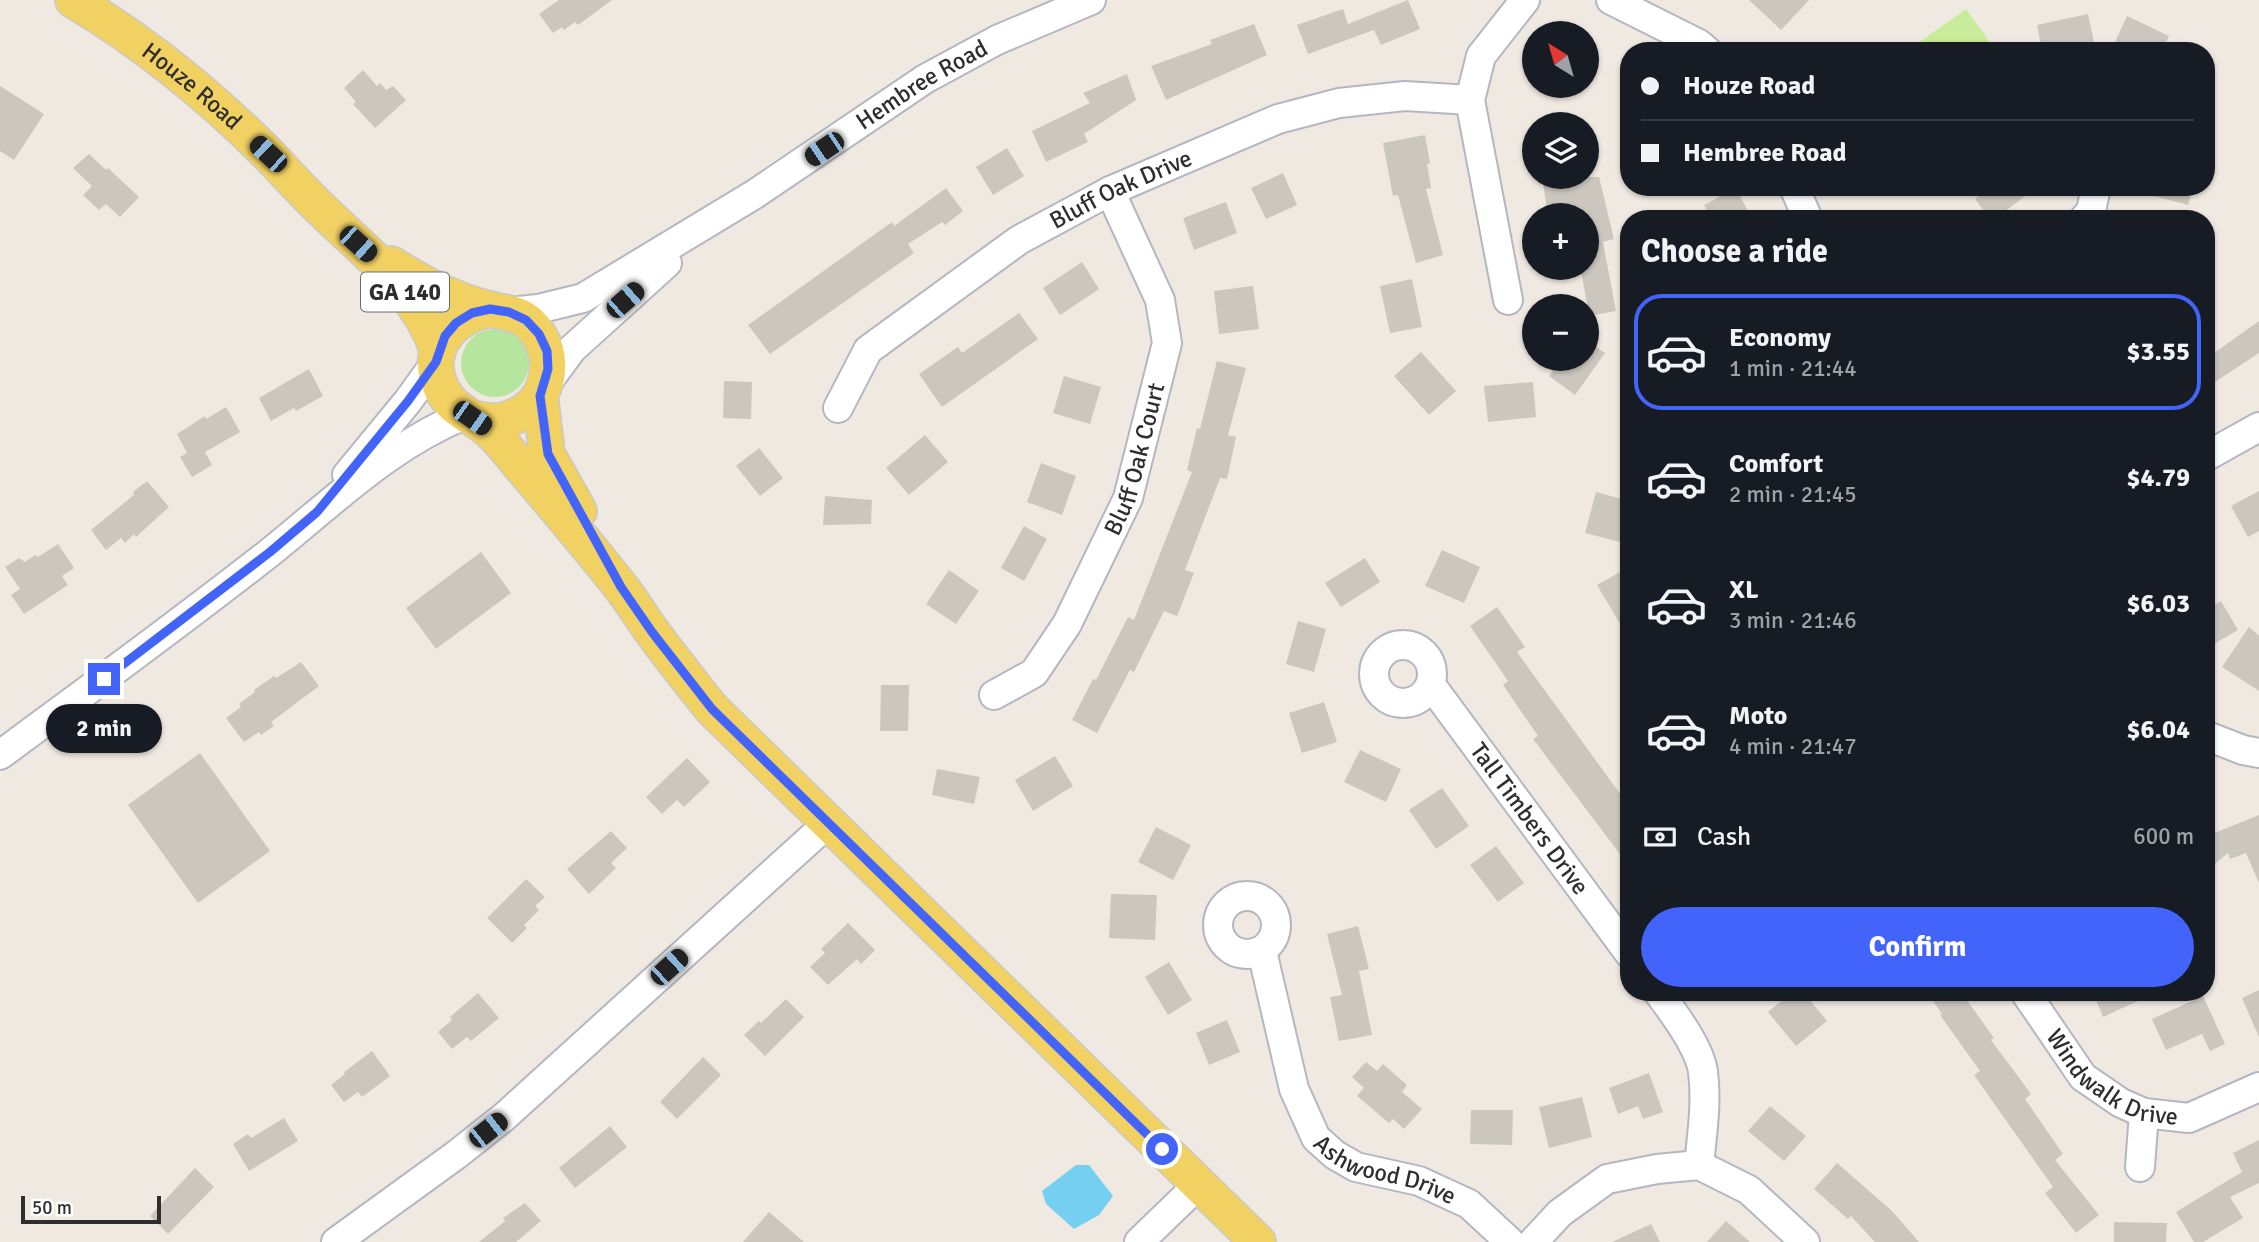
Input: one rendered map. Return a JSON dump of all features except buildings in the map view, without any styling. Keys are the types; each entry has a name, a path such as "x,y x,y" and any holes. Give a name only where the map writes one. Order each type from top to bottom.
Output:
{"main road":[{"name":"Houze Road","path":"74,0 152,52 209,99 400,286 433,336 439,383 446,398 457,410 487,429 518,463 621,587 712,709 1258,1242"},
{"name":"Houze Road","path":"358,244 437,291 526,320 539,334 547,351 548,369 542,391 548,454 621,587"},
{"path":"437,356 445,336 456,323 472,313 500,311"},
{"path":"469,416 488,421 519,415 542,391"}],"street":[{"name":"Hembree Road","path":"500,311 538,309 583,298 727,212 925,79 997,40 1091,0"},
{"path":"1508,300 1470,100 1481,56 1525,0"},
{"path":"1611,0 1695,42"},
{"name":"Bluff Oak Drive","path":"838,408 868,350 1019,240 1110,191 1278,119 1339,103 1405,96 1470,100"},
{"name":"Bluff Oak Court","path":"994,695 1034,673 1073,611 1128,498 1167,343 1160,300 1110,191"},
{"name":"Hembree Road","path":"542,391 572,349 727,212"},
{"path":"317,512 408,401 437,356"},
{"path":"0,755 270,552 409,441 469,416"},
{"path":"2215,452 2259,428"},
{"name":"Tall Timbers Drive","path":"1431,685 1620,941"},
{"path":"2215,739 2243,750 2259,752"},
{"path":"337,1242 504,1117 827,824"},
{"name":"Ashwood Drive","path":"1262,951 1294,1089 1316,1138 1335,1155 1356,1167 1419,1181 1469,1204 1510,1242"},
{"path":"1665,1001 1683,1026 1703,1070 1704,1111 1699,1165"},
{"name":"Windwalk Drive","path":"2031,1001 2083,1077 2121,1103 2144,1114 2189,1118 2259,1087"},
{"path":"2140,1167 2144,1114"},
{"path":"1533,1242 1560,1213 1607,1179 1657,1169 1699,1165 1749,1190 1805,1242"},
{"path":"1139,1242 1199,1184"}],"green space":[{"path":"1966,9 1990,42 1920,42"},
{"path":"495,329 508,332 519,339 526,350 529,363 526,376 519,387 508,394 495,397 482,394 471,387 464,376 461,363 464,350 471,339 482,332"}],"water":[{"path":"1076,1165 1089,1165 1113,1196 1099,1215 1074,1229 1046,1204 1042,1191"}],"route":[{"path":"104,679 270,552 317,512 408,401 436,362 445,336 456,323 472,313 490,309 509,312 526,320 539,334 547,351 548,369 540,396 548,454 621,587 697,690 712,709 827,824 1162,1149"}]}
